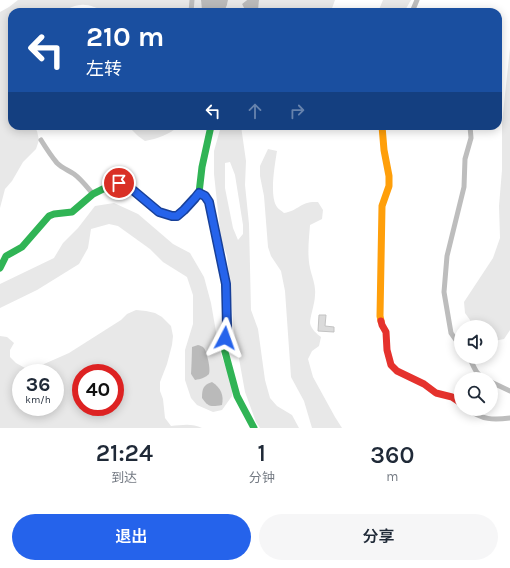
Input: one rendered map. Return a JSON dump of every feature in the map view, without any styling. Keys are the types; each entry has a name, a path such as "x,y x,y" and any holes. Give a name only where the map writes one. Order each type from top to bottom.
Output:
{"street":[{"path":"0,268 6,256 22,247 49,216 72,212 94,194 115,183 128,186 159,212 177,216 199,193 202,167 210,130"},
{"path":"382,130 384,150 389,176 389,186 382,206 380,270 380,316 382,325 386,332 386,350 391,365 397,371 424,384 436,393 454,398"},
{"path":"454,337 451,333 444,292 448,256 464,187 465,159 471,138 470,130"},
{"path":"40,140 57,163 76,176 94,194"},
{"path":"199,193 205,196 209,202 226,284 227,327 224,348 237,396 254,428"},
{"path":"498,385 510,391"},
{"path":"477,416 481,418 494,419 510,418"}],"shaded area":[{"path":"18,0 201,0 202,8 96,8 78,5 68,8 8,8 8,130 36,130 39,140 36,149 23,162 12,181 5,189 0,208 0,12"},
{"path":"201,0 228,0 226,8 202,8"},
{"path":"228,0 247,0 242,4 244,8 226,8"},
{"path":"247,0 259,0 258,8 244,8 242,4"},
{"path":"259,0 335,0 332,8 258,8"},
{"path":"383,0 411,0 406,8 380,8"},
{"path":"510,48 510,330 504,339 498,340 498,320 470,320 465,313 464,302 493,258 500,238 499,206 502,170 502,123"},
{"path":"132,130 173,130 163,136 145,141"},
{"path":"220,130 242,130 246,161 245,185 249,224 251,310 258,329 265,380 270,398 277,406 292,415 299,428 260,428 256,422 245,392 234,331 227,256 221,240 214,174 214,151","holes":["230,162 235,175 243,225 243,234 238,240 233,228 225,188 225,163"]},
{"path":"268,149 277,151 273,195 278,208 284,213 294,210 307,203 318,202 323,210 322,219 310,225 308,246 310,268 315,291 310,323 316,333 321,337 319,346 312,351 308,359 313,377 342,428 312,428 304,401 291,377 285,291 281,271 271,256 268,247 264,196 260,176 260,166"},
{"path":"114,203 138,214 173,244 190,253 204,277 211,303 219,349 233,387 232,396 222,410 213,412 197,405 191,398 185,380 185,350 193,324 193,295 187,277 163,262 150,249 118,226 109,224 91,229 88,248 79,264 37,290 0,308 0,284 54,258 63,243 78,228 95,206","holes":["192,347 208,375 197,380 191,374"]},
{"path":"136,310 146,311 155,313 162,317 171,326 173,336 172,345 160,382 160,391 163,399 165,418 171,426 191,425 202,428 0,428 0,336 7,337 14,343 10,350 10,357 18,364 12,364 12,416 64,416 64,364 44,364 69,353 121,320 127,314"},
{"path":"198,345 203,347 205,350 209,374 195,380 191,374 192,347"},
{"path":"212,382 221,392 223,398 222,405 210,406 202,398 204,388 207,384"}],"building":[{"path":"319,315 326,315 325,326 334,327 334,332 318,331"}],"traffic: fast":[{"path":"0,268 6,256 22,247 49,216 72,212 93,194 115,183 128,186 159,212 172,217 177,216 199,193 202,167 210,130"},
{"path":"199,193 205,196 209,202 226,284 227,327 224,348 237,396 254,428"}],"traffic: slow":[{"path":"381,321 382,206 389,186 382,130"}],"traffic: jam":[{"path":"381,321 386,332 387,350 391,365 397,371 424,384 436,393 454,398"}],"route":[{"path":"119,183 128,186 159,212 172,216 177,216 199,193 205,196 209,202 226,284 227,327 225,338"}]}
